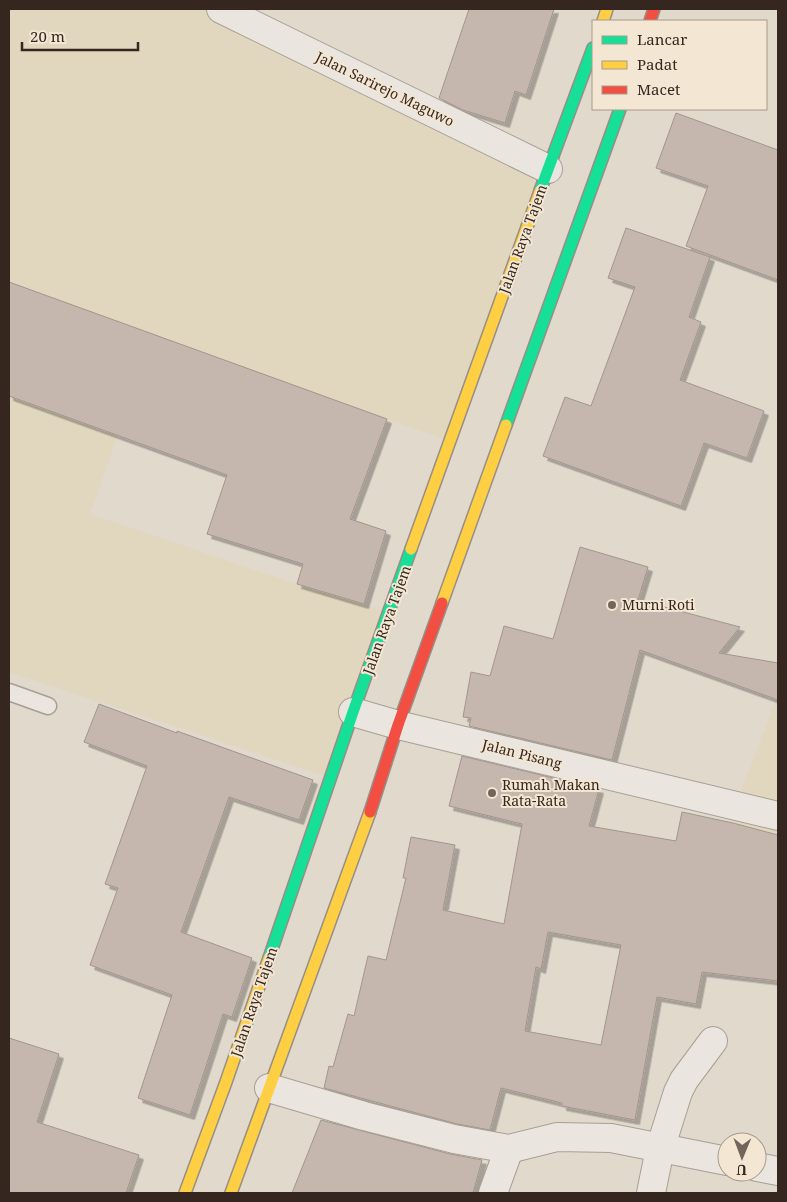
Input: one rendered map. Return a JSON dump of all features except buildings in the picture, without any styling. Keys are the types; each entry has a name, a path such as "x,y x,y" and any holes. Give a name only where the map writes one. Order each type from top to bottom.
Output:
{"main road":[{"name":"Jalan Raya Tajem","path":"185,1193 226,1082 354,712 548,168 592,51"},
{"path":"231,1193 369,815 398,725 620,110"}],"street":[{"name":"Jalan Sarirejo Maguwo","path":"221,9 548,168"},
{"name":"Jalan Pisang","path":"354,712 398,725 778,816"},
{"path":"651,1193 660,1149 684,1080 713,1041"},
{"path":"269,1088 454,1139 509,1149 556,1137 611,1138 717,1159"},
{"path":"493,1193 509,1149"}],"lane":[{"path":"9,692 48,706"}],"shaded area":[{"path":"9,9 221,9 548,169 451,442 9,282"},
{"path":"9,396 118,435 90,514 297,584 364,604 389,614 331,778 9,672"},
{"path":"778,694 778,841 727,827"}],"traffic: fast":[{"path":"540,191 592,51"},
{"path":"506,425 620,110"},
{"path":"269,958 411,549"}],"traffic: slow":[{"path":"603,20 607,9"},
{"path":"411,549 540,191"},
{"path":"442,603 506,425"},
{"path":"231,1193 370,812"},
{"path":"185,1193 269,958"}],"traffic: jam":[{"path":"650,20 654,9"},
{"path":"370,812 398,725 442,603"}],"place":[{"name":"Murni Roti","path":"612,605"},
{"name":"Rumah Makan Rata-Rata","path":"492,793"}]}
